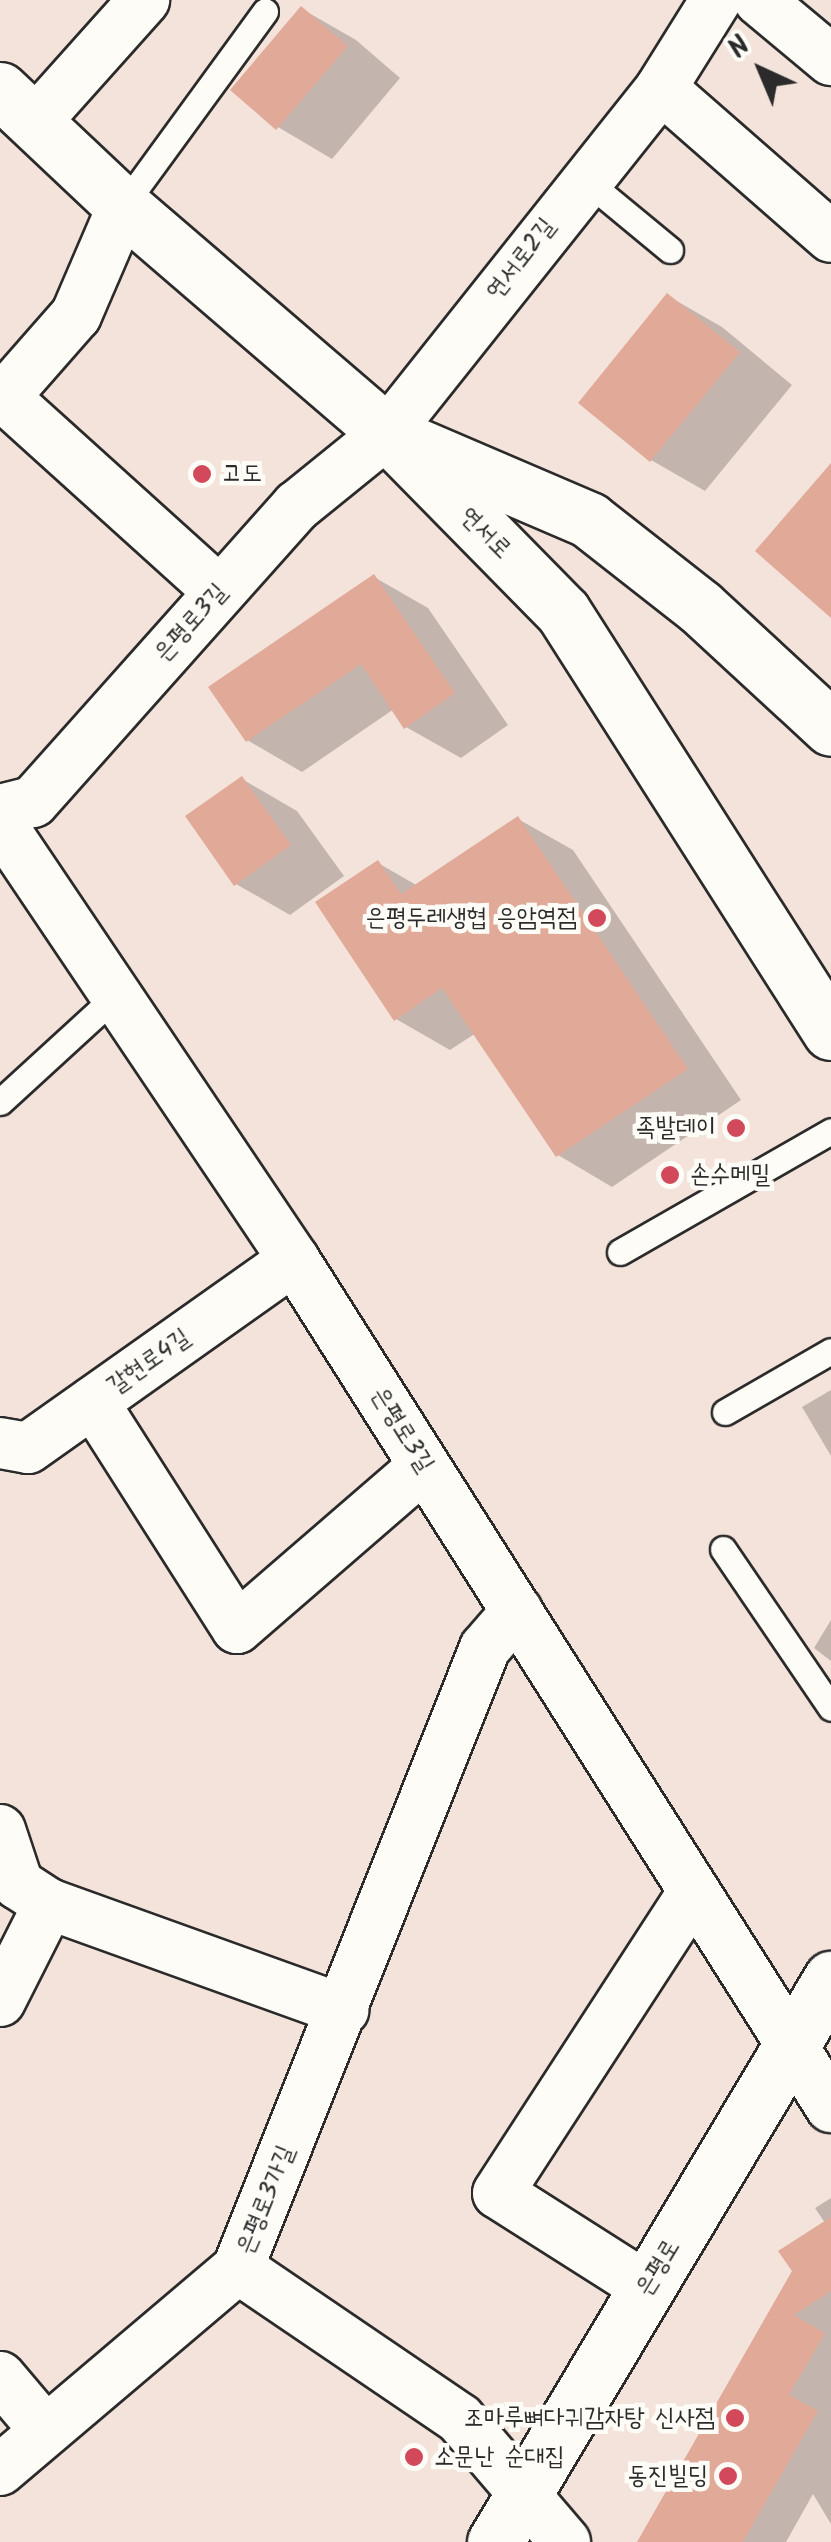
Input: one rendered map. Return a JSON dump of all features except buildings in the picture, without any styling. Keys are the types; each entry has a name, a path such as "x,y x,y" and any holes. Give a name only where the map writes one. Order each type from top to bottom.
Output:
{"main road":[{"name":"연서로","path":"17,106 124,206 386,433 563,612 831,1032"},
{"path":"386,433 589,520 700,607 831,728"},
{"name":"은평로","path":"495,2542 831,1979"}],"street":[{"name":"연서로","path":"17,106 144,0"},
{"name":"연서로2길","path":"386,433 583,178 660,88 716,0"},
{"path":"759,0 831,60"},
{"path":"660,88 831,237"},
{"path":"124,206 76,315 4,398 219,591"},
{"name":"은평로3길","path":"0,810 33,802 297,506 386,433"},
{"name":"은평로3길","path":"0,823 294,1260 792,2046"},
{"name":"갈현로4길","path":"0,1443 28,1448 294,1260"},
{"path":"93,1402 237,1628 424,1466"},
{"name":"은평로3가길","path":"0,2470 238,2268 485,1648 517,1611"},
{"path":"0,1830 18,1884 49,1904 344,2010"},
{"path":"646,2287 498,2193 694,1891"},
{"path":"0,2002 49,1904"},
{"path":"792,2046 831,2106"},
{"path":"238,2268 460,2419 565,2542"},
{"path":"0,2377 45,2430"}],"lane":[{"path":"124,206 265,11"},
{"path":"583,178 670,250"},
{"path":"0,1102 118,994"},
{"path":"620,1252 831,1131"},
{"path":"726,1412 831,1351"},
{"path":"723,1549 831,1708"}],"place":[{"name":"고도","path":"202,474"},
{"name":"은평두레생협 응암역점","path":"597,918"},
{"name":"족발데이","path":"736,1128"},
{"name":"손수메밀","path":"670,1175"},
{"name":"조마루뼈다귀감자탕 신사점","path":"735,2418"},
{"name":"소문난 순대집","path":"414,2457"},
{"name":"동진빌딩","path":"728,2476"}]}
